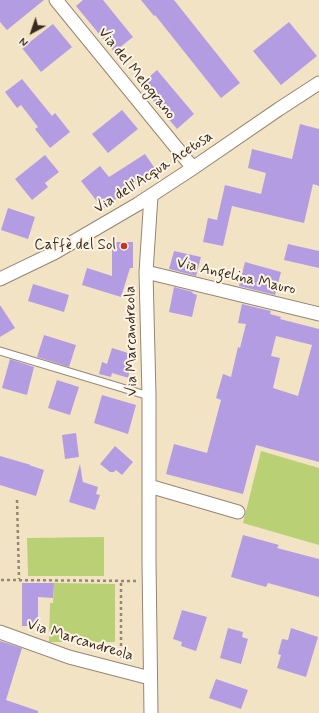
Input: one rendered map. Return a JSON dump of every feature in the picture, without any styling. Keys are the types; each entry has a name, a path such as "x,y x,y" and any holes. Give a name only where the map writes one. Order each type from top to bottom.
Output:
{"street":[{"name":"Via del Melograno","path":"56,0 193,168"},
{"name":"Via dell'Acqua Acetosa","path":"0,279 54,253 151,196 319,83"},
{"name":"Via Marcandreola","path":"151,196 146,272 149,396 151,713"},
{"name":"Via Angelina Mauro","path":"146,272 319,314"},
{"path":"150,486 238,512"},
{"name":"Via Marcandreola","path":"0,632 69,657 150,678"}],"lane":[{"path":"0,351 149,396"}],"path":[{"path":"17,500 19,580"},
{"path":"1,580 134,580 149,583"},
{"path":"120,671 121,580"}],"green space":[{"path":"261,451 319,468 319,545 243,523"},
{"path":"104,537 104,576 28,576 27,538"},
{"path":"54,583 115,584 115,642 49,642 50,603 53,603"}],"building":[{"path":"0,0 44,0 7,30 0,22"},
{"path":"83,0 103,0 133,37 114,52 76,6"},
{"path":"141,0 174,0 240,83 221,98 155,15 154,16"},
{"path":"289,22 317,56 281,85 253,51"},
{"path":"53,24 72,47 41,72 22,48"},
{"path":"157,70 194,114 177,129 140,85"},
{"path":"22,79 52,116 55,113 70,132 50,148 35,129 38,127 21,105 17,108 5,92"},
{"path":"122,110 138,129 108,153 92,134"},
{"path":"300,124 319,129 319,186 313,184 304,223 232,206 223,246 203,242 208,218 217,220 225,185 261,194 266,173 248,168 252,149 292,159"},
{"path":"145,154 156,170 122,192 123,194 103,209 81,181 100,166 109,177"},
{"path":"45,155 59,172 45,183 48,187 32,200 15,179"},
{"path":"8,208 35,217 28,239 1,230"},
{"path":"112,242 133,242 133,268 130,268 121,297 82,285 87,268 112,276"},
{"path":"288,244 319,251 319,268 284,260"},
{"path":"174,251 201,257 196,276 169,269"},
{"path":"245,262 281,272 275,295 239,286"},
{"path":"33,284 69,295 64,312 28,301"},
{"path":"174,287 193,292 192,293 197,295 192,317 169,312"},
{"path":"242,304 271,311 270,314 281,317 280,319 319,329 319,462 256,445 243,494 166,474 174,444 207,453 221,400 216,398 223,374 231,377 238,347 240,348 246,324 238,323","holes":["276,336 312,345 298,396 273,388 280,358 271,356"]},
{"path":"0,305 15,328 0,337"},
{"path":"44,335 76,345 69,367 37,357"},
{"path":"112,348 128,353 129,378 112,373 111,377 99,374 102,362 107,364"},
{"path":"10,359 34,367 27,395 2,388"},
{"path":"57,380 79,387 70,415 48,408"},
{"path":"102,395 136,405 128,434 94,423"},
{"path":"76,433 79,457 65,459 62,435"},
{"path":"115,446 133,462 122,475 116,470 114,472 110,472 100,464"},
{"path":"0,456 44,470 36,496 0,485"},
{"path":"80,464 83,483 98,487 96,494 100,495 95,510 69,502"},
{"path":"243,535 279,545 277,548 319,559 319,597 268,583 266,587 231,577"},
{"path":"22,583 54,583 53,598 38,597 38,626 22,626"},
{"path":"182,610 207,617 196,651 181,646 182,642 173,639"},
{"path":"228,628 243,632 242,637 248,639 241,664 220,658"},
{"path":"291,628 318,637 306,677 277,668 281,655 278,654 282,639 288,640"},
{"path":"0,641 22,648 6,700 38,711 38,713 0,713"},
{"path":"216,679 248,690 241,709 209,698"}],"place":[{"name":"Caffè del Sol","path":"124,246"}]}
